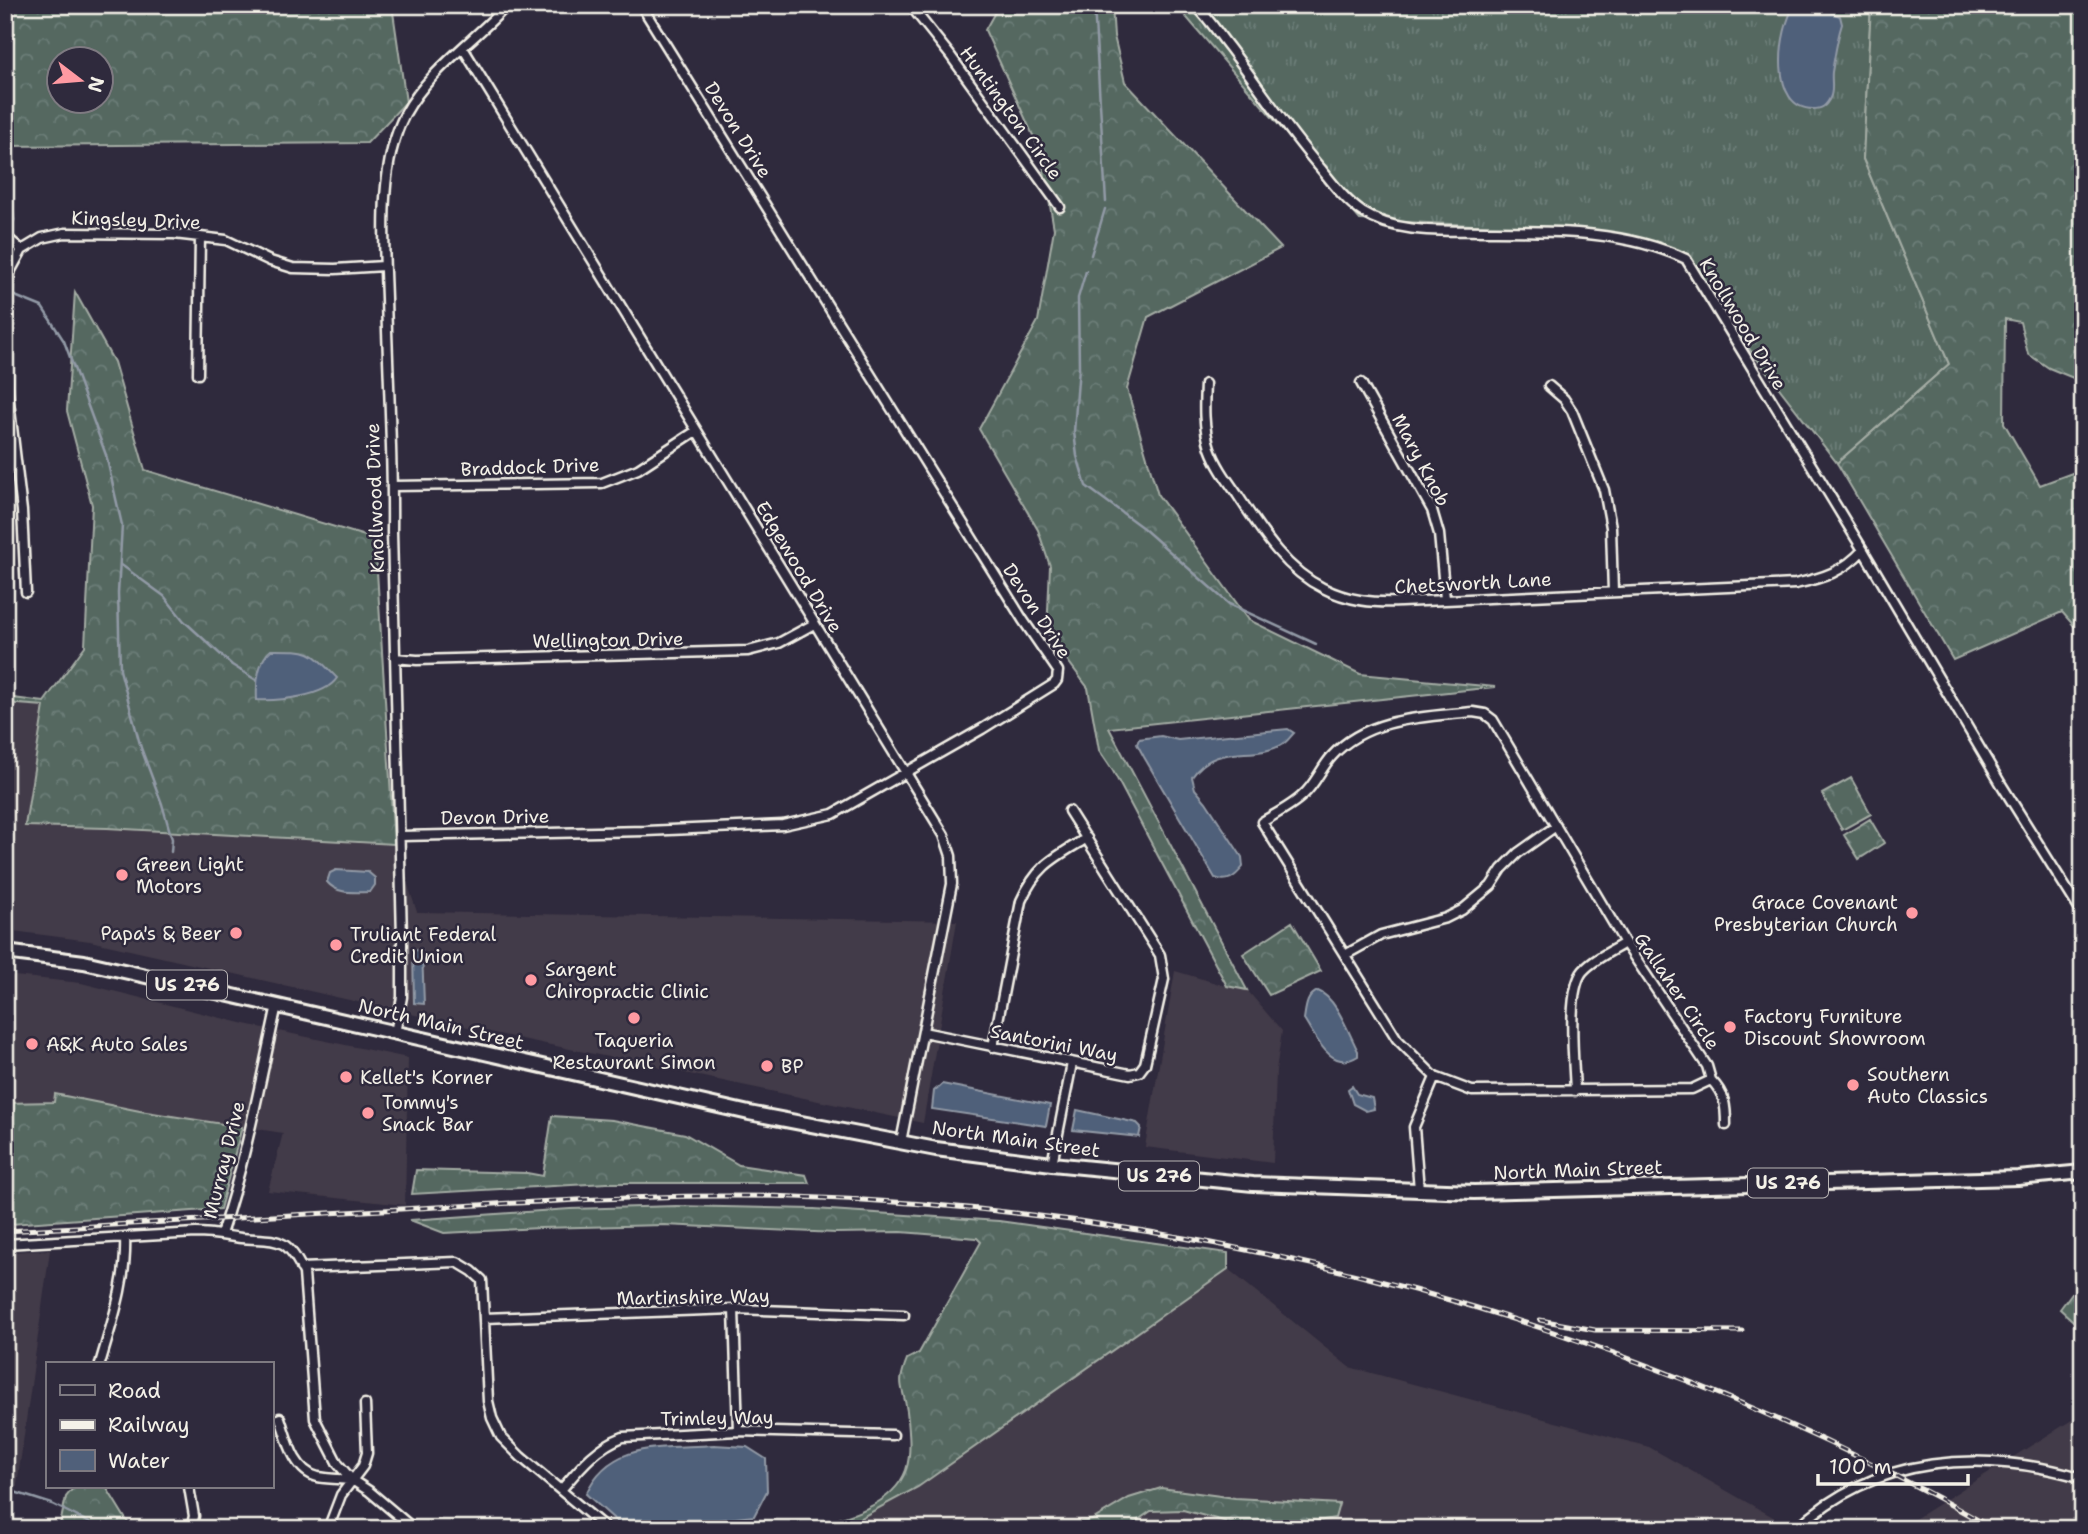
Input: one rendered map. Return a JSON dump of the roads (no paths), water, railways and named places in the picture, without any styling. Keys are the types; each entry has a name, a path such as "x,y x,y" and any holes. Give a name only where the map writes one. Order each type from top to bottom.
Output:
{"main road":[{"name":"North Main Street","path":"5,952 84,962 749,1113 960,1152 1052,1164 1253,1184 1419,1190 1581,1191 1683,1185 2018,1178 2083,1172"}],"street":[{"name":"Knollwood Drive","path":"395,1033 402,997 401,836 393,486 384,265 388,167 399,127 411,105 429,82 507,5"},
{"name":"Devon Drive","path":"401,836 646,831 799,823 825,817 850,806 908,772 1057,680 1058,671 1023,620 641,5"},
{"name":"Huntington Circle","path":"910,5 950,55 1060,207"},
{"name":"Knollwood Drive","path":"1195,5 1308,154 1346,199 1366,214 1393,225 1419,229 1525,231 1636,240 1686,259 2001,784 2083,915"},
{"name":"Edgewood Drive","path":"463,48 814,624 908,772 944,835 953,869 950,895 901,1142"},
{"name":"Kingsley Drive","path":"22,250 42,238 65,233 174,234 226,240 270,261 293,268 335,269 384,265"},
{"path":"5,236 22,250 9,278 5,341 8,393 22,511 26,592"},
{"path":"198,374 200,237"},
{"name":"Mary Knob","path":"1361,383 1432,510 1442,553 1445,599"},
{"name":"Chetsworth Lane","path":"1205,384 1203,415 1213,456 1267,538 1297,572 1324,589 1353,599 1379,603 1795,584 1816,580 1850,564 1863,550"},
{"path":"1549,386 1564,399 1572,411 1604,490 1611,527 1613,592"},
{"name":"Braddock Drive","path":"393,486 602,483 638,469 696,432"},
{"name":"Wellington Drive","path":"396,659 693,654 748,650 779,643 814,624"},
{"name":"Gallaher Circle","path":"1473,712 1485,713 1493,720 1556,826 1625,943 1707,1066 1711,1080 1692,1089 1472,1091 1435,1077 1397,1039 1262,822 1303,795 1332,756 1349,741 1391,722 1473,712"},
{"name":"Santorini Way","path":"923,1032 1130,1074 1139,1072 1146,1064 1164,979 1160,955 1069,811"},
{"path":"1345,955 1381,935 1446,918 1462,910 1491,886 1502,869 1518,853 1556,826"},
{"path":"993,1047 1021,901 1036,873 1051,860 1087,838"},
{"path":"1575,1091 1572,1036 1578,978 1585,969 1625,943"},
{"name":"Murray Drive","path":"5,1244 221,1234 241,1163 277,1006"},
{"path":"1052,1164 1072,1063"},
{"path":"1419,1190 1414,1127 1435,1077"},
{"path":"1711,1080 1721,1090 1726,1102 1727,1125"},
{"path":"221,1234 278,1241 289,1249 302,1268 307,1291 315,1419 338,1464 352,1480 369,1490 414,1529"},
{"path":"101,1362 121,1294 126,1258 124,1237"},
{"path":"302,1268 457,1262 472,1270 481,1280 488,1401 501,1437 520,1457 607,1529"},
{"path":"734,1310 738,1431"},
{"name":"Martinshire Way","path":"484,1318 734,1310 904,1315"},
{"path":"328,1529 341,1495 363,1466 367,1453 365,1404"},
{"path":"280,1418 292,1450 306,1471 316,1477 352,1480"},
{"name":"Trimley Way","path":"561,1490 590,1458 611,1442 623,1437 738,1431 893,1435"},
{"path":"1796,1529 1851,1490 1890,1474 1924,1465 1951,1461 2000,1462 2049,1468 2083,1478"},
{"path":"189,1488 194,1516 191,1529"}],"water":[{"path":"1795,5 1810,5 1840,16 1842,24 1832,72 1831,95 1825,105 1819,108 1799,106 1789,96 1783,83 1781,66 1784,32"},
{"path":"271,650 309,653 337,678 312,694 277,700 257,700 260,667"},
{"path":"1288,729 1294,733 1283,744 1260,752 1224,755 1212,759 1192,777 1195,789 1242,857 1243,867 1234,876 1224,880 1215,878 1144,757 1137,744 1139,739 1161,736 1178,740"},
{"path":"336,870 368,872 375,878 375,885 370,892 336,889 327,882 330,873"},
{"path":"413,950 422,951 424,1004 414,1003"},
{"path":"1318,991 1336,1008 1358,1056 1348,1060 1332,1057 1319,1043 1304,1019 1309,999"},
{"path":"942,1084 1050,1105 1046,1126 932,1109 934,1091"},
{"path":"1352,1086 1357,1094 1372,1098 1374,1109 1366,1111 1353,1104 1348,1089"},
{"path":"1077,1110 1137,1123 1141,1127 1139,1137 1073,1130"},
{"path":"714,1445 747,1447 766,1459 767,1491 754,1516 636,1529 622,1526 586,1494 596,1477 609,1464 624,1456 657,1448"}],"waterway":[{"path":"1094,5 1106,202"},
{"path":"5,158 14,220 10,229"},
{"path":"1091,255 1105,209"},
{"path":"1086,271 1078,298 1079,367 1074,432 1077,456 1086,486 1143,528 1229,604 1316,644"},
{"path":"15,296 42,307 64,341 106,455 122,525 118,593 120,670 141,748 172,839 171,852"},
{"path":"120,564 164,596 184,621 232,665 256,680"},
{"path":"5,1489 52,1504 102,1529"}],"railway":[{"path":"5,1231 526,1202 706,1196 796,1197 952,1207 1107,1225 1262,1253 1415,1290 1566,1336 1713,1392 1856,1456 1994,1529"},
{"path":"1540,1320 1595,1330 1742,1331"}],"place":[{"name":"Green Light Motors","path":"122,875"},
{"name":"Grace Covenant Presbyterian Church","path":"1912,913"},
{"name":"Papa's & Beer","path":"236,933"},
{"name":"Truliant Federal Credit Union","path":"336,945"},
{"name":"Sargent Chiropractic Clinic","path":"531,980"},
{"name":"Taqueria Restaurant Simon","path":"634,1018"},
{"name":"Factory Furniture Discount Showroom","path":"1730,1027"},
{"name":"A&K Auto Sales","path":"32,1044"},
{"name":"BP","path":"767,1066"},
{"name":"Kellet's Korner","path":"346,1077"},
{"name":"Southern Auto Classics","path":"1853,1085"},
{"name":"Tommy's Snack Bar","path":"368,1113"}]}
